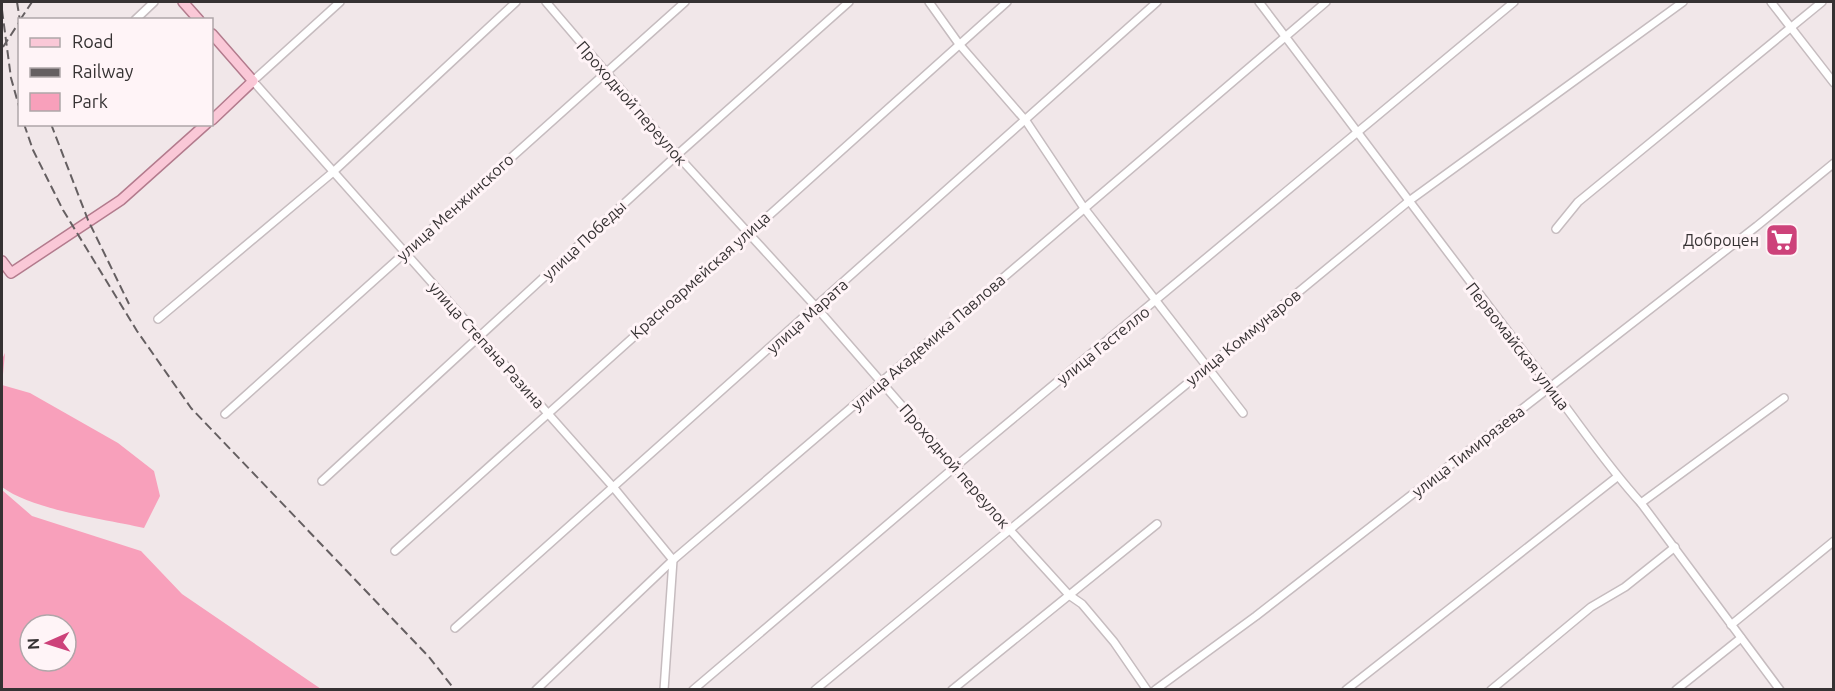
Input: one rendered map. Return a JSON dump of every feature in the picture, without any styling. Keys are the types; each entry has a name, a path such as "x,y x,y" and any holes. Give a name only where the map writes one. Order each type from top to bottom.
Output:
{"main road":[{"path":"183,2 197,18"},
{"name":"улица Степана Разина","path":"213,35 253,81"},
{"path":"213,119 253,81"},
{"path":"2,261 11,273 121,200 205,126"}],"street":[{"path":"137,18 154,2"},
{"path":"253,81 340,2"},
{"path":"158,319 332,173 516,2"},
{"name":"Проходной переулок","path":"546,2 677,155 882,382 1009,529 1069,595 1082,603 1114,642 1147,690"},
{"name":"улица Менжинского","path":"225,414 686,2"},
{"name":"улица Победы","path":"322,481 677,155 849,2"},
{"path":"928,2 959,44 1026,121 1084,208 1243,412"},
{"name":"Красноармейская улица","path":"395,551 547,412 1007,2"},
{"name":"улица Марата","path":"455,628 1157,2"},
{"name":"Первомайская улица","path":"1259,2 1617,477 1641,503 1675,547 1780,690"},
{"name":"улица Академика Павлова","path":"536,690 674,560 1326,2"},
{"name":"улица Гастелло","path":"693,690 956,466 1514,2"},
{"name":"улица Коммунаров","path":"816,690 1409,201 1683,2"},
{"path":"1771,2 1833,83"},
{"path":"1556,229 1578,202 1822,2"},
{"name":"улица Степана Разина","path":"253,81 332,173 614,488 674,560"},
{"name":"улица Тимирязева","path":"1155,690 1256,616 1757,226 1833,163"},
{"path":"1641,503 1784,399"},
{"path":"1346,690 1617,477"},
{"path":"952,690 1157,524"},
{"path":"1731,625 1833,541"},
{"path":"1491,690 1591,607 1625,587 1675,547"},
{"path":"664,690 674,560"},
{"path":"1676,690 1741,638"}],"green space":[{"path":"5,353 2,385 2,359"},
{"path":"2,385 30,393 118,443 154,471 160,496 144,528 50,508 15,495 2,487"},
{"path":"2,490 32,516 141,551 182,594 321,689 2,689"}],"railway":[{"path":"17,2 20,18"},
{"path":"21,18 32,2"},
{"path":"2,10 11,78 18,103"},
{"path":"3,47 18,24"},
{"path":"25,126 33,150 63,210 137,331 191,408 429,657 455,690"},
{"path":"52,126 88,220 129,304"}],"place":[{"name":"Доброцен","path":"1782,240"}]}
